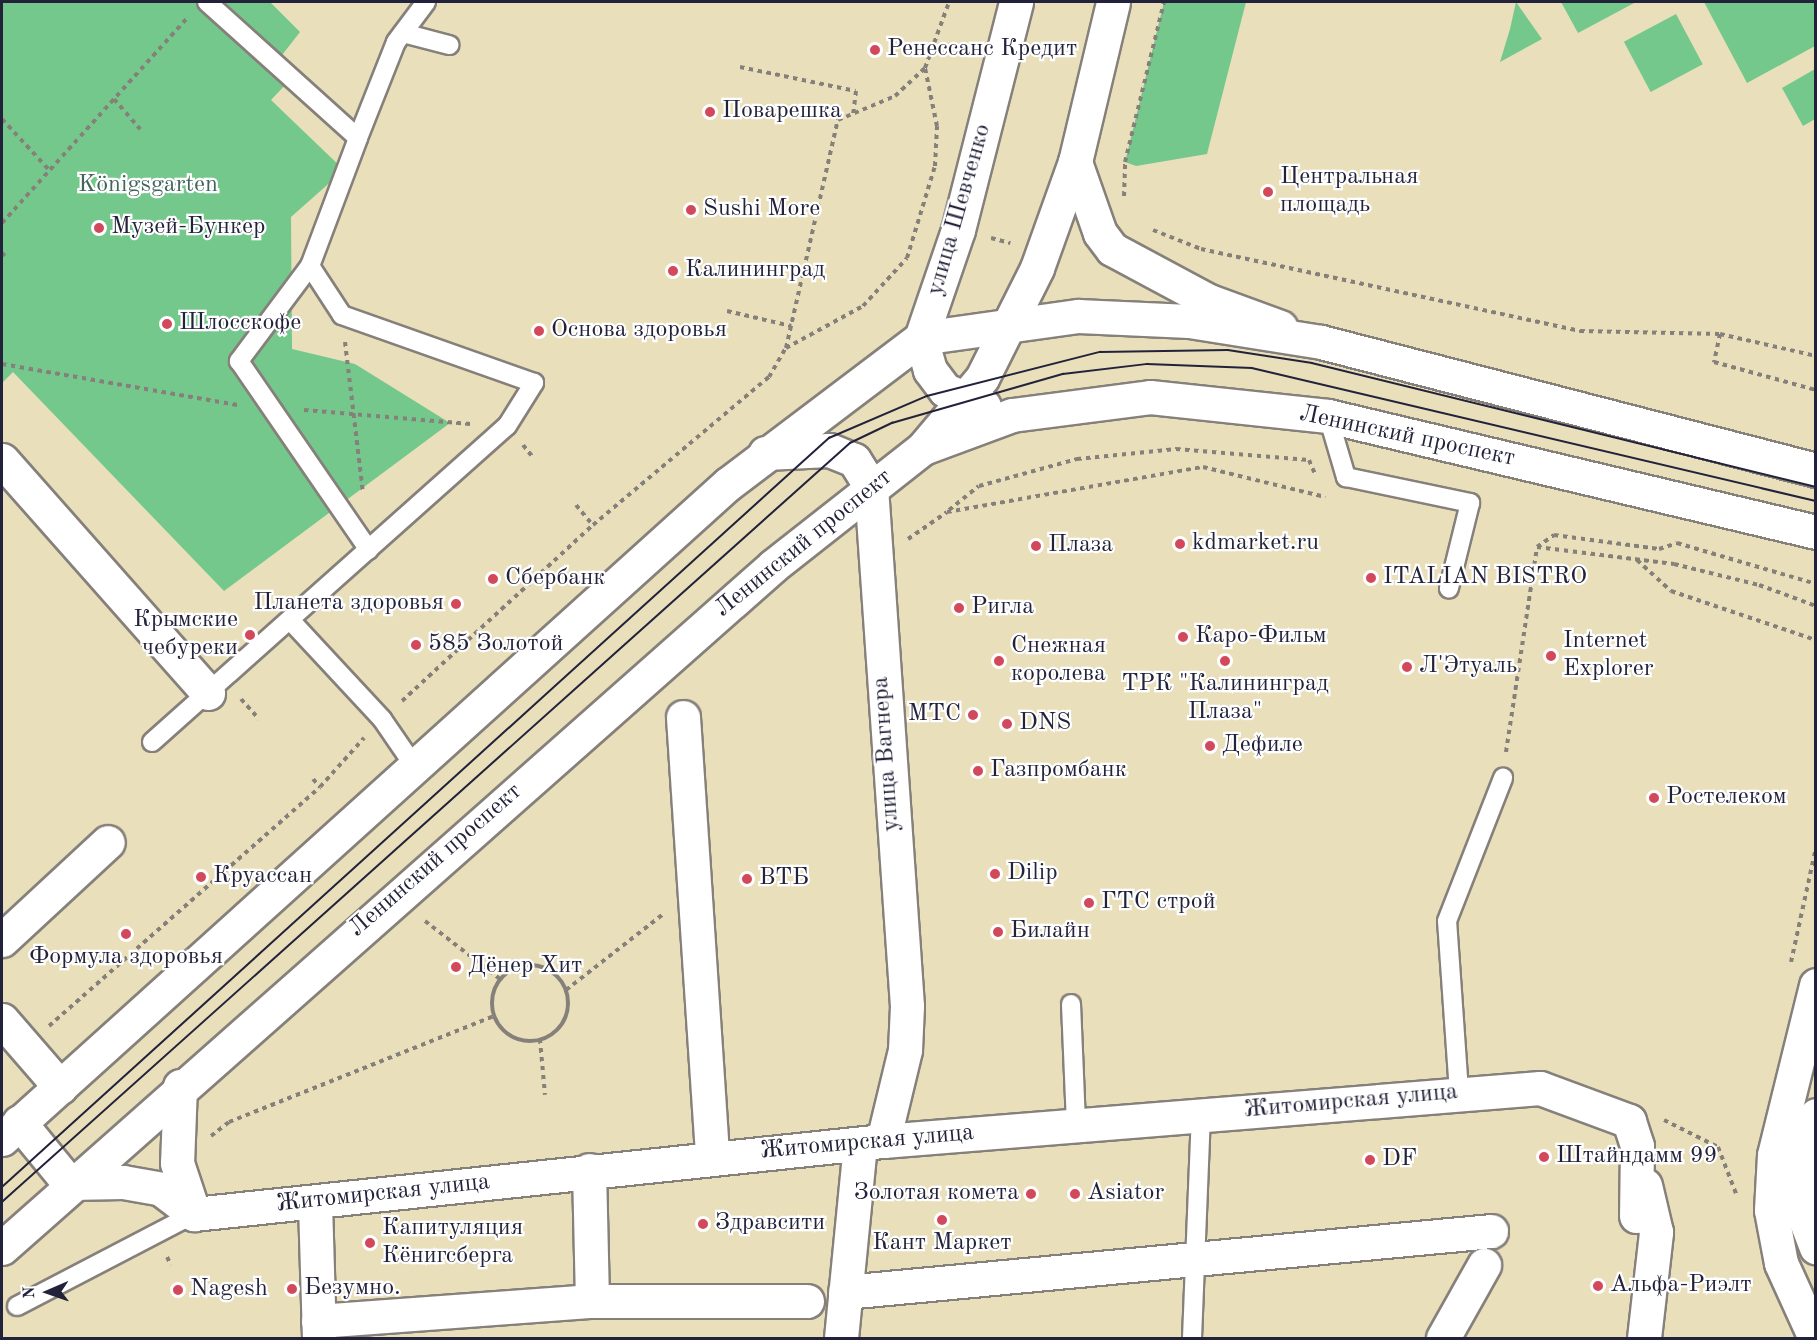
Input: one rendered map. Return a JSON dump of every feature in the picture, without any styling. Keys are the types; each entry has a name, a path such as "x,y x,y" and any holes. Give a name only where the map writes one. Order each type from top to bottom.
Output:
{"main road":[{"name":"улица Шевченко","path":"921,338 958,230 1016,2"},
{"path":"923,448 965,400 1011,326 1075,162 1113,2"},
{"path":"1075,162 1100,232 1112,249 1209,302 1321,342 1733,451 1815,470"},
{"path":"194,1214 161,1189 123,1182 69,1183 10,1131 765,453 921,338 1131,314 1321,342"},
{"path":"921,338 930,370 945,390 965,400 1012,415"},
{"name":"Ленинский проспект","path":"2,1248 69,1183 180,1086 871,487 923,448 1012,415 1150,397 1328,416 1813,533"},
{"path":"765,453 829,450 854,460 871,487"},
{"path":"1733,451 1815,450"},
{"path":"2,460 208,693"},
{"name":"улица Вагнера","path":"841,1338 845,1292 872,1142 905,1050 907,1006 872,545 871,487"},
{"path":"683,717 712,1156"},
{"path":"2,939 108,842"},
{"path":"1815,986 1774,1155 1770,1210 1781,1263 1815,1338"},
{"path":"2,1020 60,1088"},
{"path":"180,1086 177,1162 194,1214"},
{"name":"Житомирская улица","path":"194,1214 315,1203 712,1156 1459,1092 1540,1088 1629,1121 1636,1146"},
{"path":"1815,1115 1803,1164 1802,1211 1815,1247"},
{"path":"1636,1146 1636,1216"},
{"path":"1636,1146 1656,1232 1644,1338"},
{"path":"589,1170 591,1301"},
{"path":"315,1203 318,1330 591,1301 807,1302"},
{"path":"845,1292 1491,1231"},
{"path":"1443,1338 1484,1265"}],"lane":[{"path":"369,550 239,361 310,266 358,138 403,33 426,2"},
{"path":"200,6 358,138"},
{"path":"403,33 449,45"},
{"path":"152,742 507,426 534,382 342,315 310,266"},
{"path":"1328,416 1346,477 1470,503 1449,588"},
{"path":"290,620 382,719 415,767"},
{"path":"1459,1092 1447,921 1503,778"},
{"path":"1071,1004 1076,1125"},
{"path":"1192,1338 1199,1259 1201,1114"},
{"path":"17,1306 194,1214"}],"path":[{"path":"26,1047 320,787 382,719 593,525 769,377 786,348 838,120 896,96 925,68 949,2"},
{"path":"1124,207 1125,162 1164,2"},
{"path":"2,223 200,6"},
{"path":"740,67 856,91 853,114"},
{"path":"786,348 863,306 907,258 935,166 937,126 925,68"},
{"path":"114,99 140,129"},
{"path":"2,119 49,170"},
{"path":"1146,227 1201,249 1580,332 1720,334 1815,356"},
{"path":"727,312 791,326"},
{"path":"342,315 369,550"},
{"path":"1720,334 1714,362 1815,390"},
{"path":"872,545 904,541 947,512 979,486 1066,462 1176,449 1309,460 1317,478"},
{"path":"947,512 1203,467 1325,497 1321,488"},
{"path":"576,506 593,525"},
{"path":"1503,778 1537,547 1554,535 1659,549 1677,543 1815,584"},
{"path":"1537,547 1637,559 1759,585 1815,606"},
{"path":"1637,559 1671,591 1815,640"},
{"path":"313,779 320,787"},
{"path":"566,990 552,972 530,965 500,979 494,990 494,1016 518,1039 540,1039 560,1025 566,990 693,892"},
{"path":"425,921 500,979"},
{"path":"229,1122 494,1016"},
{"path":"540,1039 545,1095"},
{"path":"1718,1147 1739,1200"}],"green space":[{"name":"Königsgarten","path":"2,2 206,2 288,82 271,100 344,170 291,217 292,349 355,364 450,423 224,591 13,372 2,383"},
{"path":"220,2 270,2 300,32 275,64"},
{"path":"1164,2 1246,2 1207,154 1136,166 1125,162"},
{"path":"1516,2 1542,39 1500,62 1510,29"},
{"path":"1561,2 1636,2 1578,33"},
{"path":"1704,2 1815,2 1815,46 1747,83"},
{"path":"1676,14 1703,64 1651,92 1624,42"},
{"path":"1815,69 1815,119 1803,126 1782,88"}],"tram line":[{"path":"2,1187 829,438 927,396 1100,352 1228,350 1312,363 1816,487"},
{"path":"2,1202 850,443 892,423 1063,374 1147,364 1252,368 1816,501"}],"place":[{"name":"Ренессанс Кредит","path":"875,50"},
{"name":"Поварешка","path":"710,112"},
{"name":"Центральная площадь","path":"1268,192"},
{"name":"Sushi More","path":"691,210"},
{"name":"Музей-Бункер","path":"99,228"},
{"name":"Калининград","path":"673,271"},
{"name":"Шлосскофе","path":"167,324"},
{"name":"Основа здоровья","path":"539,331"},
{"name":"kdmarket.ru","path":"1180,544"},
{"name":"Плаза","path":"1036,546"},
{"name":"ITALIAN BISTRO","path":"1371,578"},
{"name":"Сбербанк","path":"493,579"},
{"name":"Планета здоровья","path":"456,604"},
{"name":"Ригла","path":"959,608"},
{"name":"Крымские чебуреки","path":"250,635"},
{"name":"Каро-Фильм","path":"1183,637"},
{"name":"585 Золотой","path":"416,645"},
{"name":"Internet Explorer","path":"1551,656"},
{"name":"Снежная королева","path":"999,661"},
{"name":"ТРК \"Калининград Плаза\"","path":"1225,661"},
{"name":"Л'Этуаль","path":"1407,667"},
{"name":"МТС","path":"973,715"},
{"name":"DNS","path":"1007,724"},
{"name":"Дефиле","path":"1210,746"},
{"name":"Газпромбанк","path":"978,771"},
{"name":"Ростелеком","path":"1654,798"},
{"name":"Dilip","path":"995,874"},
{"name":"Круассан","path":"201,877"},
{"name":"ВТБ","path":"747,879"},
{"name":"ГТС строй","path":"1089,903"},
{"name":"Билайн","path":"998,932"},
{"name":"Формула здоровья","path":"126,934"},
{"name":"Дёнер Хит","path":"456,967"},
{"name":"Штайндамм 99","path":"1544,1157"},
{"name":"DF","path":"1370,1160"},
{"name":"Золотая комета","path":"1031,1194"},
{"name":"Asiator","path":"1075,1194"},
{"name":"Кант Маркет","path":"942,1220"},
{"name":"Здравсити","path":"703,1224"},
{"name":"Капитуляция Кёнигсберга","path":"370,1243"},
{"name":"Альфа-Риэлт","path":"1598,1286"},
{"name":"Безумно.","path":"292,1289"},
{"name":"Nagesh","path":"178,1290"}]}
